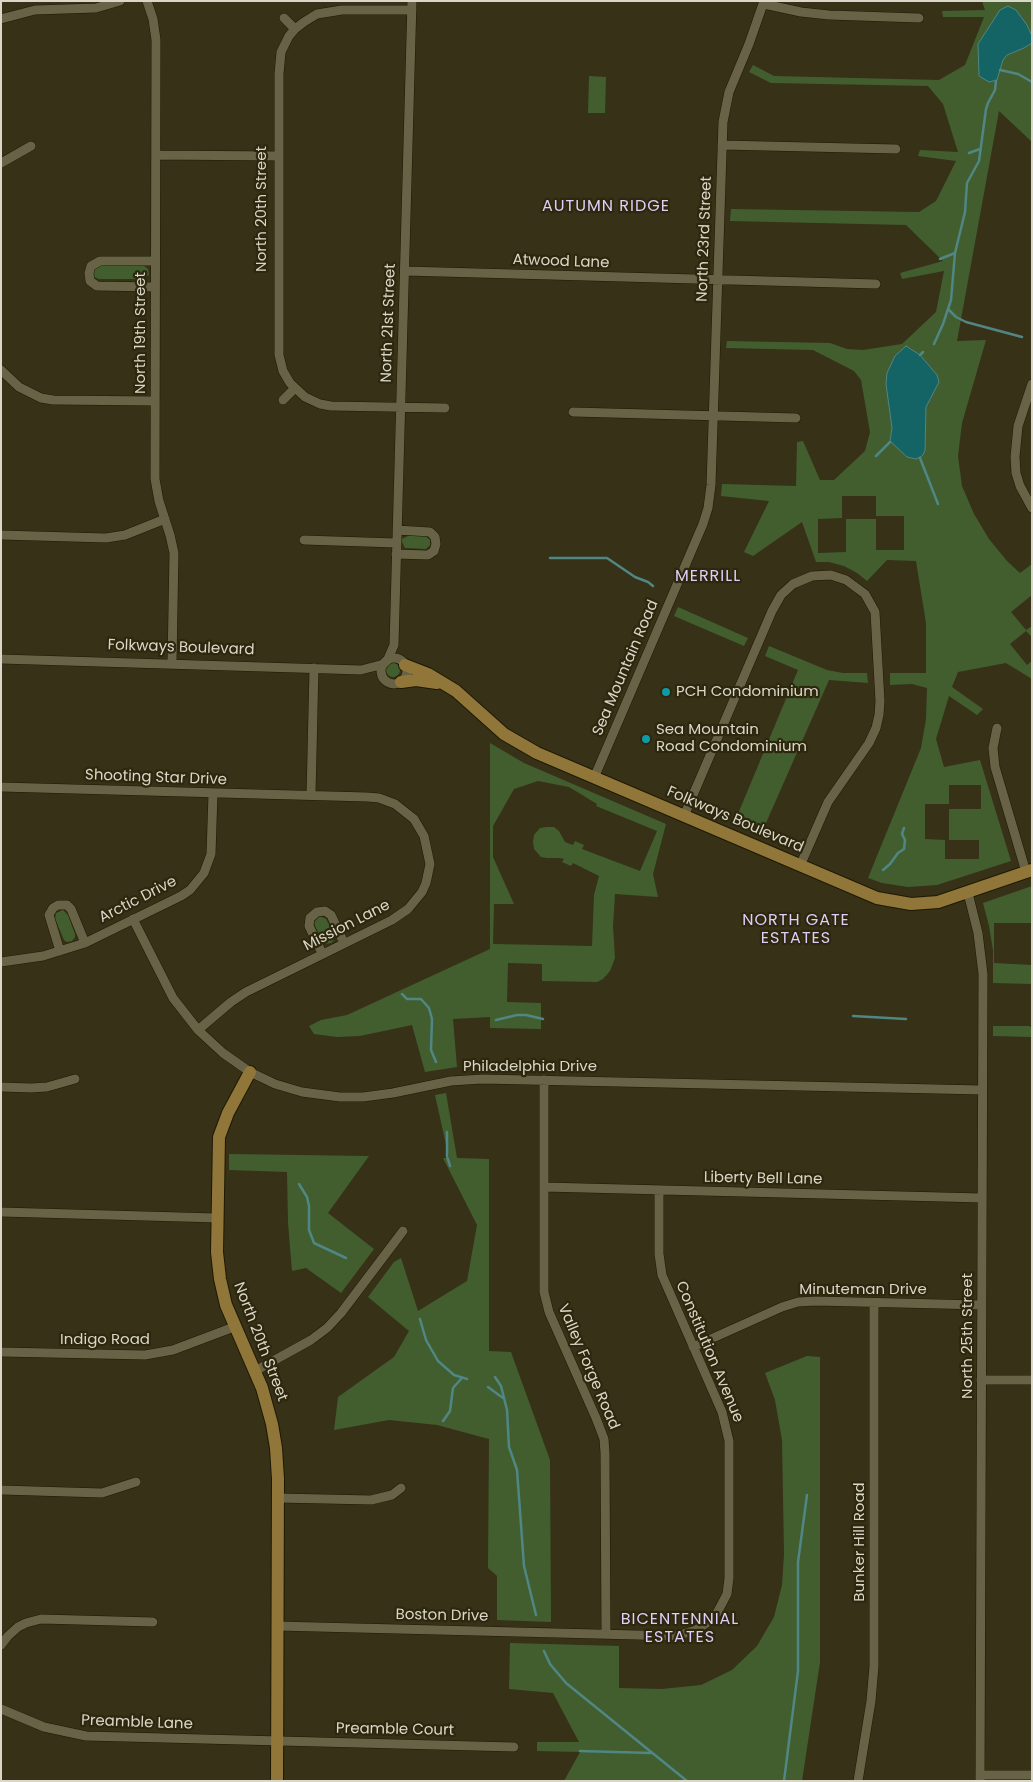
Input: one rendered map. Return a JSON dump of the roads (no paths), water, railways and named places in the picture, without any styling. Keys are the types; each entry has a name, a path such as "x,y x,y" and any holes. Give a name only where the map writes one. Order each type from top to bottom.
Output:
{"street":[{"path":"1,19 30,11 96,8 120,1"},
{"name":"North 19th Street","path":"147,1 153,19 156,40 156,487 172,542 175,564 172,664"},
{"path":"764,2 801,12 828,15 919,18"},
{"name":"North 23rd Street","path":"711,485 723,122 727,99 750,44 764,2"},
{"path":"284,18 295,29 312,16 329,11 412,6"},
{"name":"North 21st Street","path":"385,662 394,645 412,6"},
{"name":"North 20th Street","path":"295,29 284,46 279,63 279,355 283,371 295,388"},
{"path":"722,145 896,149"},
{"path":"1,163 31,146"},
{"path":"156,155 279,156"},
{"path":"155,262 98,262 91,266 88,274 92,283 97,286 155,287"},
{"name":"Atwood Lane","path":"404,271 876,284"},
{"path":"1,370 19,387 41,398 53,400 155,401"},
{"path":"1032,384 1018,426 1015,457 1016,473 1020,486 1032,508"},
{"path":"283,400 295,388 309,399 326,405 445,408"},
{"path":"573,412 796,418"},
{"name":"Sea Mountain Road","path":"594,778 703,524 711,485"},
{"path":"1,535 106,538 125,535 165,519"},
{"path":"396,554 426,555 432,552 436,544 435,537 430,532 397,530"},
{"path":"304,540 396,542"},
{"path":"684,816 779,598 793,584 807,577 825,575 838,577 850,582 868,598 875,612 880,702 879,715 876,728 869,743 828,802 800,866"},
{"name":"North 21st Street","path":"394,645 404,663"},
{"path":"394,658 404,663 406,674 400,682 391,683 385,680 382,672 385,662 394,658"},
{"name":"Folkways Boulevard","path":"1,660 361,670 385,680"},
{"name":"Folkways Boulevard","path":"361,670 385,662"},
{"name":"Folkways Boulevard","path":"404,663 428,674 463,696 493,725 517,743 869,896 911,904 938,902 1029,871"},
{"path":"311,796 314,668"},
{"name":"Folkways Boulevard","path":"400,682 416,680 446,685"},
{"path":"997,728 993,748 995,767 1029,871"},
{"name":"Shooting Star Drive","path":"1,787 311,796"},
{"name":"Arctic Drive","path":"1,962 26,960 85,942 181,896 204,873 211,854 214,794"},
{"name":"Mission Lane","path":"198,1030 246,992 400,915 417,899 426,883 430,864 424,836 414,819 400,807 390,802 367,796 311,796"},
{"name":"North 25th Street","path":"968,893 977,927 982,965 980,1778"},
{"path":"60,951 49,915 58,904 66,905 71,909 85,942"},
{"path":"322,953 309,926 310,918 317,912 325,911 331,915 344,942"},
{"name":"Philadelphia Drive","path":"133,919 173,998 198,1030 223,1053 250,1072 275,1084 302,1092 351,1098 381,1095 466,1079 982,1090"},
{"name":"North 20th Street","path":"250,1072 220,1131 217,1154 217,1252 220,1279 226,1305 266,1400 278,1459 277,1781"},
{"path":"1,1087 48,1087 75,1079"},
{"name":"Valley Forge Road","path":"544,1080 543,1283 546,1303 596,1418 605,1448 606,1634"},
{"name":"Liberty Bell Lane","path":"544,1187 982,1198"},
{"name":"Constitution Avenue","path":"606,1634 676,1636 690,1632 703,1626 719,1610 727,1594 729,1578 728,1431 722,1412 660,1268 659,1190"},
{"path":"1,1212 217,1218"},
{"path":"254,1371 310,1340 327,1328 341,1313 403,1231"},
{"name":"Minuteman Drive","path":"693,1347 792,1303 810,1301 981,1305"},
{"name":"Bunker Hill Road","path":"858,1781 871,1702 874,1666 874,1303"},
{"name":"Indigo Road","path":"1,1352 144,1356 173,1350 234,1327"},
{"path":"981,1380 1032,1380"},
{"path":"1,1490 102,1493 136,1482"},
{"path":"278,1498 371,1500 392,1495 401,1488"},
{"path":"1,1645 18,1627 41,1619 153,1622"},
{"name":"Boston Drive","path":"277,1626 606,1634"},
{"name":"Preamble Lane","path":"1,1709 44,1727 86,1736 276,1741"},
{"name":"Preamble Court","path":"276,1741 514,1747"},
{"path":"980,1778 1032,1775"}],"water":[{"path":"1008,6 1016,10 1027,25 1032,36 1032,43 1007,55 1003,60 997,80 989,82 979,76 978,44 1000,10"},
{"path":"906,346 920,355 937,375 939,382 926,407 925,451 922,456 916,459 907,457 890,441 892,428 886,384 887,373 895,356"}],"waterway":[{"path":"1000,70 1018,74 1032,82"},
{"path":"934,344 951,300 955,253 965,212 967,183 979,161 986,109 995,90 996,81"},
{"path":"969,153 980,149"},
{"path":"940,259 955,253"},
{"path":"948,309 956,317 966,322 1022,337"},
{"path":"920,355 923,352"},
{"path":"876,456 890,442"},
{"path":"920,458 938,504"},
{"path":"550,558 607,558 635,577 653,586"},
{"path":"883,870 904,849 905,840 902,834 904,828"},
{"path":"402,994 407,999 421,999 429,1008 432,1019 431,1050 436,1062"},
{"path":"496,1020 517,1015 543,1019"},
{"path":"853,1016 906,1019"},
{"path":"447,1132 447,1156 450,1166"},
{"path":"299,1184 307,1197 309,1230 314,1243 346,1258"},
{"path":"420,1319 426,1340 438,1361 454,1375 467,1379"},
{"path":"495,1377 501,1386 507,1410 509,1447 517,1470 524,1566 536,1615"},
{"path":"443,1421 450,1411 453,1388 461,1379"},
{"path":"488,1387 503,1398"},
{"path":"784,1781 798,1671 798,1562 807,1495"},
{"path":"544,1651 550,1664 566,1683 687,1781"},
{"path":"580,1751 651,1753"}],"place":[{"name":"PCH Condominium","path":"666,692"},
{"name":"Sea Mountain Road Condominium","path":"646,739"}],"district":[{"name":"AUTUMN RIDGE","path":"606,207"},
{"name":"MERRILL","path":"708,577"},
{"name":"NORTH GATE ESTATES","path":"796,930"},
{"name":"BICENTENNIAL ESTATES","path":"680,1629"}]}
